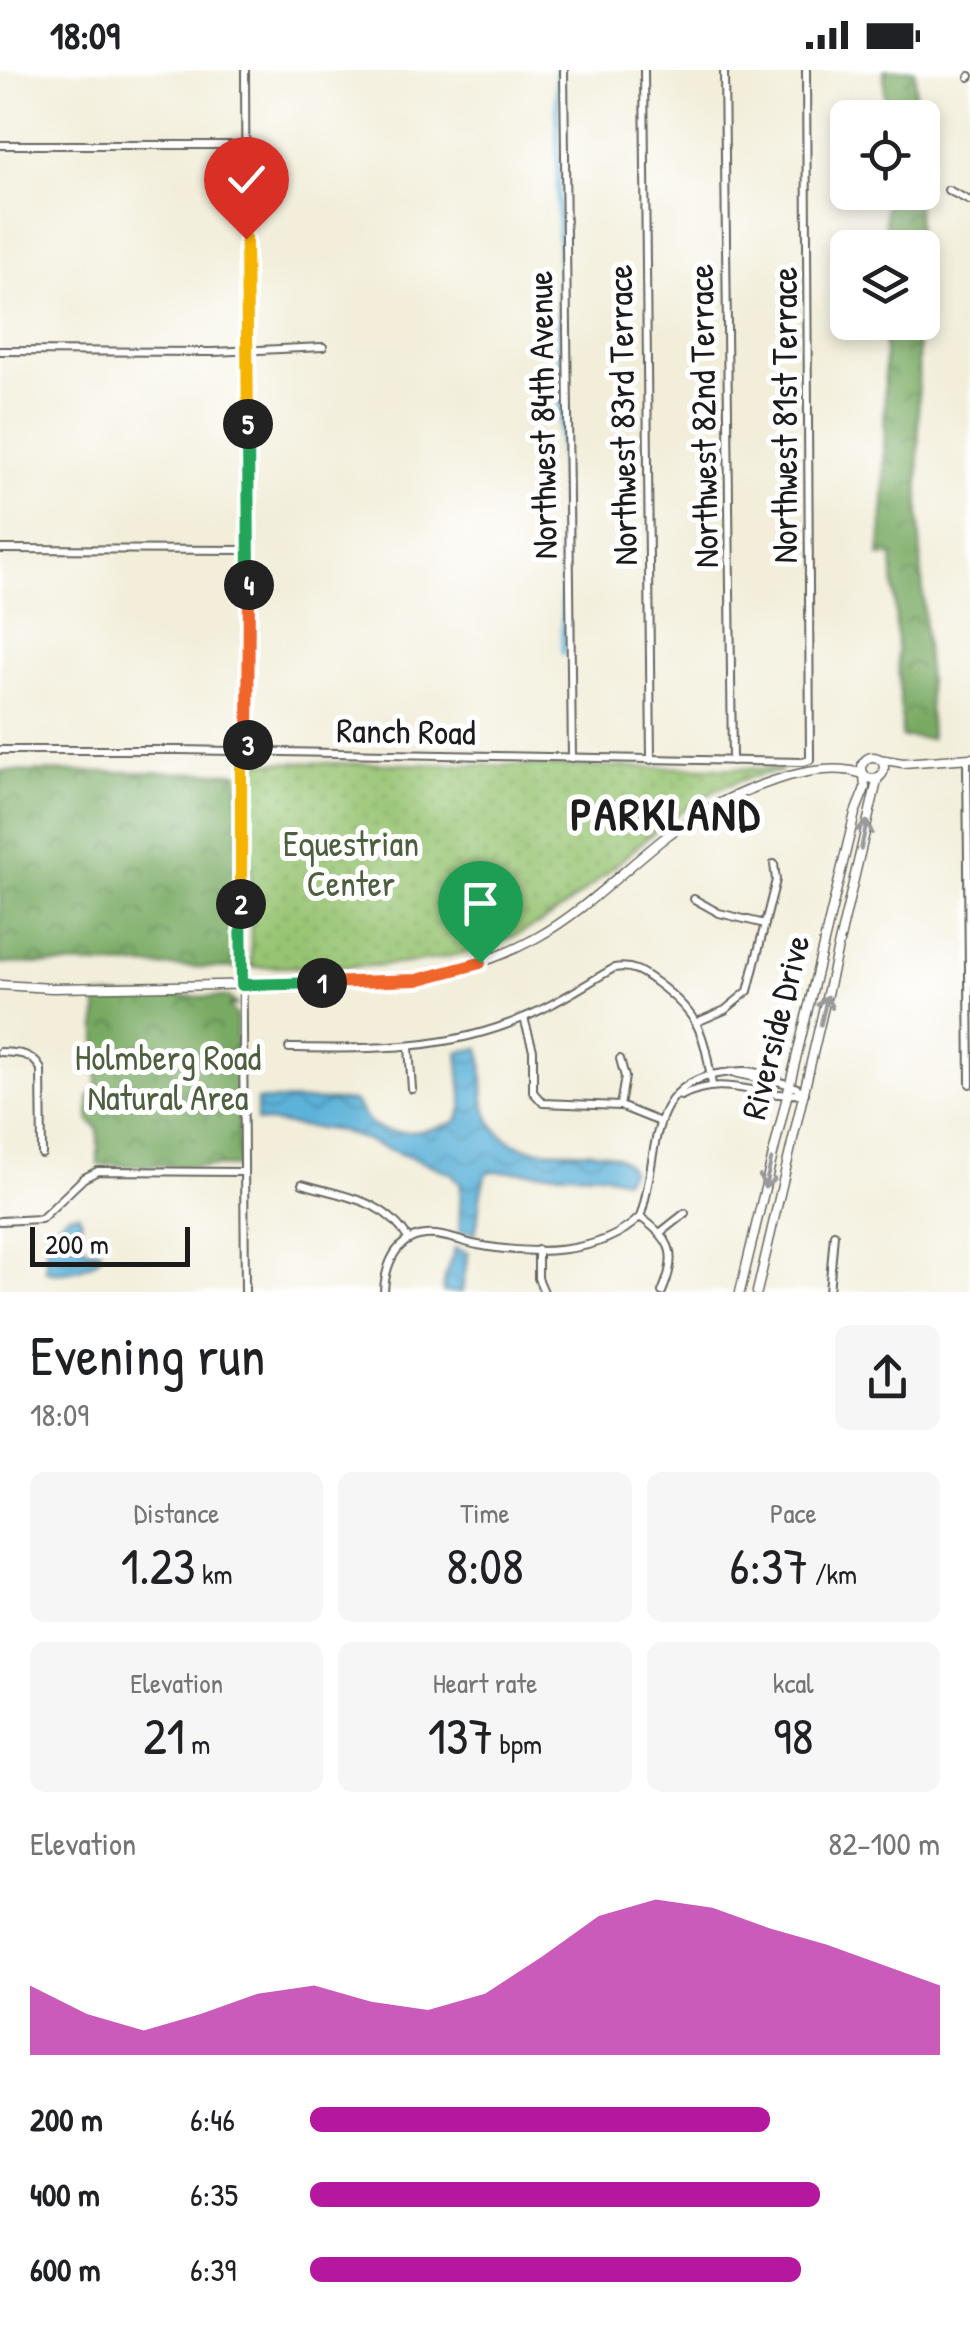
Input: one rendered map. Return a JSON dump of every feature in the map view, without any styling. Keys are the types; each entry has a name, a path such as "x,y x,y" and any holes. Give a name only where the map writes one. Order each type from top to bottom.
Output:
{"street":[{"path":"245,70 248,745 241,766 246,1292"},
{"name":"Northwest 84th Avenue","path":"564,70 572,758"},
{"name":"Northwest 83rd Terrace","path":"644,70 651,760"},
{"name":"Northwest 82nd Terrace","path":"724,70 732,761"},
{"name":"Northwest 81st Terrace","path":"806,70 810,760"},
{"path":"0,145 245,145"},
{"path":"948,190 970,201"},
{"path":"0,352 324,347"},
{"path":"0,549 249,550"},
{"name":"Ranch Road","path":"0,750 810,760"},
{"path":"0,985 52,988 417,980 514,949 569,918 669,834 710,808 786,777 847,769 878,759 903,763 969,758 970,1084"},
{"path":"878,759 880,775"},
{"name":"Riverside Drive","path":"740,1292 865,788 865,761"},
{"path":"847,769 880,775 903,763"},
{"path":"847,769 860,778 856,814"},
{"name":"Riverside Drive","path":"757,1292 880,775"},
{"path":"697,1022 725,1010 748,991 776,880 774,864"},
{"path":"694,899 719,913 764,924"},
{"path":"289,1048 408,1048 442,1043 524,1018 614,968 626,966 636,968 681,1000 697,1022 712,1085"},
{"path":"524,1018 533,1050 536,1099 543,1103 620,1106 660,1122"},
{"path":"408,1048 412,1090"},
{"path":"0,1052 26,1054 36,1060 40,1069 42,1154"},
{"path":"620,1059 625,1077 620,1106"},
{"path":"384,1292 392,1257 408,1240 432,1235 480,1246 538,1250 612,1239 640,1217 660,1122 671,1102 710,1075 753,1071 770,1079"},
{"path":"735,1072 790,1083 804,1092"},
{"path":"743,1086 745,1076"},
{"path":"671,1102 712,1085 743,1086 786,1096 804,1092"},
{"path":"0,1221 42,1219 84,1178 98,1171 244,1172"},
{"path":"302,1184 377,1206 398,1221 408,1240"},
{"path":"661,1232 686,1213"},
{"path":"640,1217 668,1242 672,1270 662,1292"},
{"path":"829,1292 834,1234"},
{"path":"538,1250 538,1278 544,1292"}],"green space":[{"path":"884,70 915,70 916,100 885,100"},
{"path":"885,210 917,210 918,230 885,230"},
{"path":"885,340 918,340 919,520 931,739 902,737 892,556 879,556 884,501"},
{"name":"Equestrian Center","path":"250,762 781,772 744,779 710,794 648,837 560,910 495,944 427,961 251,967"},
{"name":"Holmberg Road Natural Area","path":"0,771 238,773 239,968 0,963"},
{"name":"Holmberg Road Natural Area","path":"97,996 229,997 237,1005 229,1007 237,1016 239,1167 98,1165 98,1130 89,1120 89,1096 97,1086"}],"water":[{"path":"480,1048 487,1114 506,1138 523,1147 605,1153 620,1159 631,1170 624,1180 602,1174 490,1171 481,1191 475,1234 459,1231 461,1185 451,1173 341,1131 257,1121 257,1100 353,1101 382,1130 416,1131 449,1124 457,1121 463,1106 458,1052"},
{"path":"78,1213 82,1220 77,1233 79,1242 87,1249 101,1250 100,1257 75,1270 46,1271 46,1233 68,1215"},
{"path":"455,1248 468,1253 462,1292 443,1292 445,1275"}],"waterway":[{"path":"557,70 563,653"}],"district":[{"name":"PARKLAND","path":"666,813"}],"route":[{"path":"246,239 248,745 241,759 242,985 417,980 480,963"}]}
